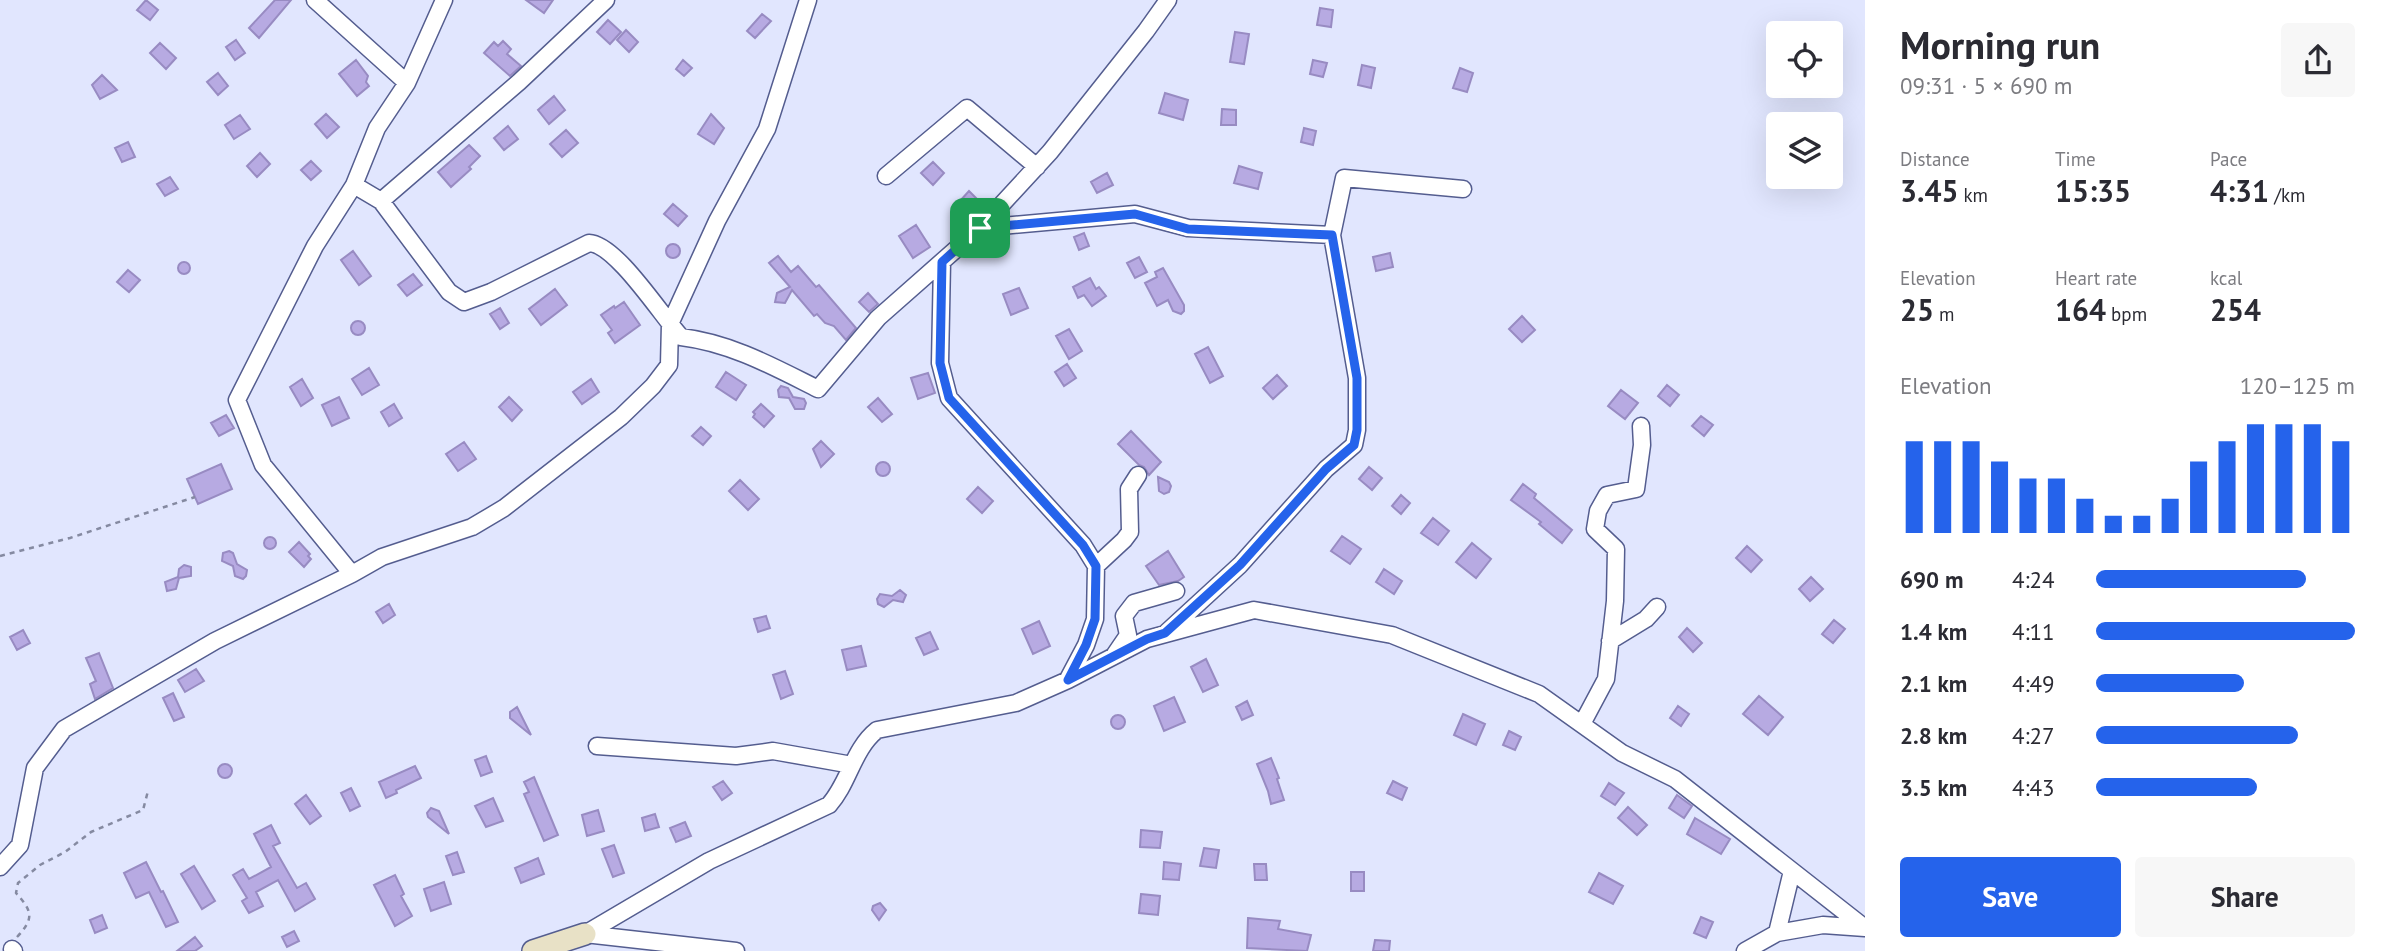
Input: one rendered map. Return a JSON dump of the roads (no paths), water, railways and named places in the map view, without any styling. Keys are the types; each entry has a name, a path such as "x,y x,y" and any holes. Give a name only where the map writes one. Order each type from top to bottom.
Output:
{"main road":[{"path":"533,951 585,934"}],"street":[{"path":"316,0 407,83"},
{"path":"352,574 263,465 237,400 314,246 354,185 377,128 407,83 444,0"},
{"path":"381,201 519,82 606,0"},
{"path":"0,867 20,845 35,768 64,729 215,641 382,557 472,527 531,488 621,417 653,386 669,365 670,324 718,221 767,129 808,0"},
{"path":"354,185 381,201 449,292 464,302 491,292 589,243 597,243 620,261 681,337 706,340 764,361 818,390 878,318 980,228 1037,167 1168,0"},
{"path":"886,176 967,108 1037,167"},
{"path":"1165,633 1240,565 1326,469 1354,445 1357,430 1357,378 1332,235 1344,178 1463,189"},
{"path":"980,228 1135,214 1188,229 1332,235"},
{"path":"942,262 940,363 949,398 1083,545 1096,566 1095,619 1086,645 1068,680"},
{"path":"1582,724 1606,679 1615,601 1616,549 1595,529 1596,520 1598,510 1607,495 1636,489 1642,445 1641,426"},
{"path":"1096,566 1130,532 1129,489 1138,474"},
{"path":"1114,655 1128,635 1124,616 1134,603 1176,591"},
{"path":"1610,641 1646,619 1657,607"},
{"path":"585,934 709,861 829,805 840,793 852,765 869,737 877,730 1016,703 1068,680 1147,639 1254,610 1392,635 1539,694 1622,753 1675,779 1865,928 1823,925 1777,933 1745,951"},
{"path":"597,746 736,755 773,751 852,765"},
{"path":"1777,933 1792,871"},
{"path":"585,934 678,948 736,951"}]}
